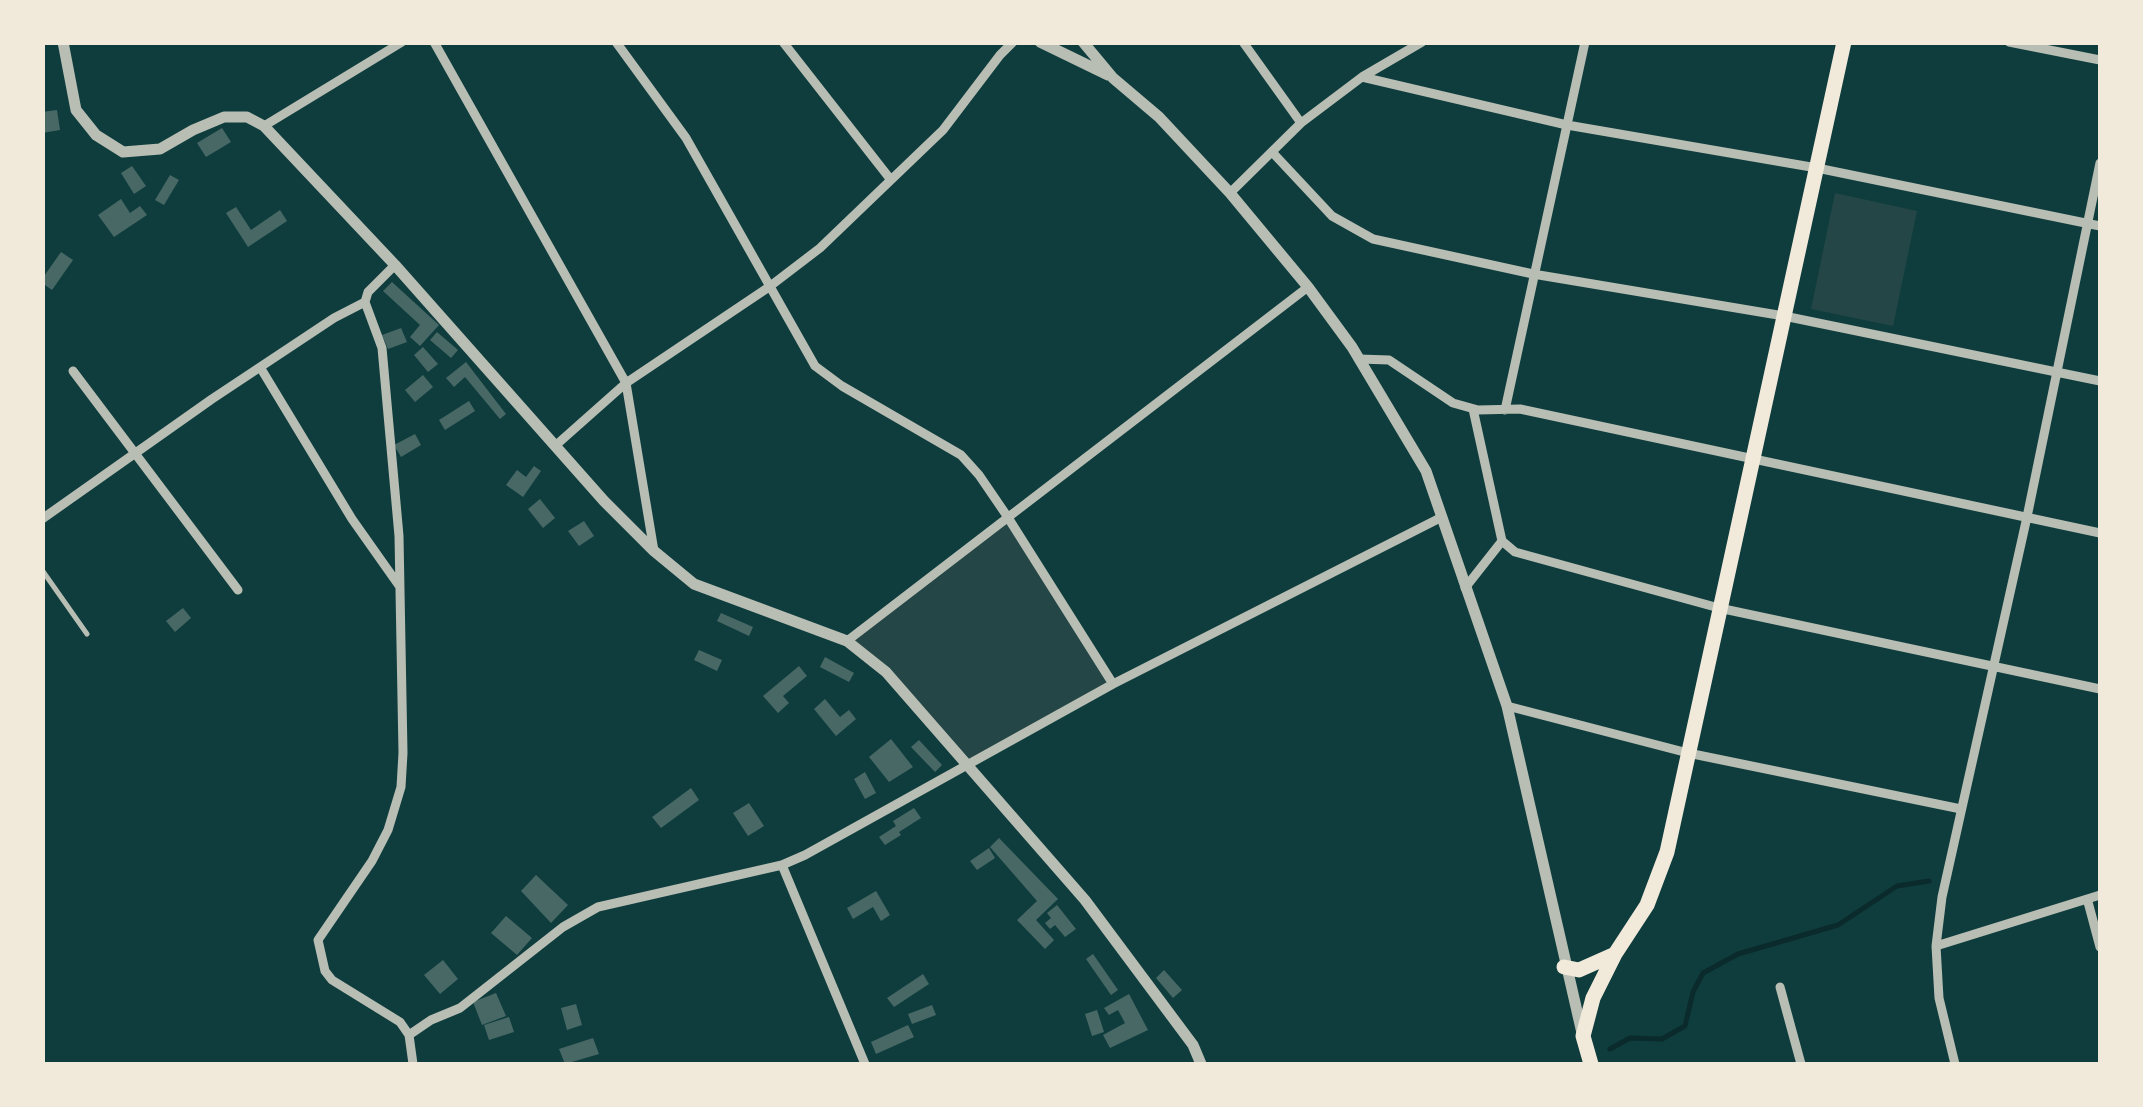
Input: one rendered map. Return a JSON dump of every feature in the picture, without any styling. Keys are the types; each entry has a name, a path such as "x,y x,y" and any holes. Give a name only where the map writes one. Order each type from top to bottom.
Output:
{"highway":[{"path":"1590,1064 1583,1036 1593,998 1647,906 1667,852 1844,42"},
{"path":"1564,967 1579,970 1616,954"}],"street":[{"path":"63,42 76,110 96,134 123,152 160,149 224,117 246,117 264,126 654,551 694,584 847,642 886,672 1085,900 1193,1044 1200,1064"},
{"path":"264,126 402,42"},
{"path":"434,42 626,384 654,551"},
{"path":"616,42 686,138 744,236 768,288 816,366 842,386 961,455 979,475 1114,684"},
{"path":"783,42 891,180"},
{"path":"555,446 626,384 820,248 943,130 1012,42"},
{"path":"1040,42 1113,78"},
{"path":"1083,42 1113,78 1159,117 1230,193 1308,287 1359,358 1426,471 1507,706 1564,967 1583,1036"},
{"path":"1243,42 1301,123"},
{"path":"1400,42 1408,53"},
{"path":"1230,193 1301,123 1362,78 1422,42"},
{"path":"1505,410 1585,42"},
{"path":"2009,42 2100,60"},
{"path":"1362,78 1567,124 1816,168 2100,226"},
{"path":"1273,153 1332,216 1373,238 1534,274 1784,316 2100,381"},
{"path":"1955,1064 1938,998 1936,946 1942,897 2027,517 2100,163"},
{"path":"42,520 260,367 334,318 366,302 375,283 395,265"},
{"path":"847,642 1308,287"},
{"path":"366,302 382,348 399,536 404,753 400,788 388,830 318,940 325,971 332,980 400,1022 409,1035 413,1064"},
{"path":"1359,358 1389,360 1452,403 1473,408 1520,410 2100,533"},
{"path":"260,367 352,519 400,587"},
{"path":"73,371 238,590"},
{"path":"1473,408 1502,541 1516,552 1720,608 2100,688"},
{"path":"409,1035 460,1008 563,927 598,907 782,865 1114,684 1442,517"},
{"path":"1465,588 1502,541"},
{"path":"1507,706 1688,753 1960,808"},
{"path":"782,865 865,1064"},
{"path":"1936,946 2100,896"},
{"path":"2088,902 2100,947"},
{"path":"1780,987 1801,1064"}],"lane":[{"path":"42,570 87,634"}],"shaded area":[{"path":"1835,193 1917,211 1893,326 1811,309"},
{"path":"1007,516 1113,684 970,765 886,672 847,641"}],"building":[{"path":"57,110 60,130 42,133 42,112"},
{"path":"222,128 231,142 206,157 197,143"},
{"path":"132,166 146,186 134,194 121,173"},
{"path":"170,175 179,180 164,205 155,200"},
{"path":"121,199 130,213 140,206 147,215 114,237 98,215"},
{"path":"236,207 251,230 280,210 287,221 248,247 226,213"},
{"path":"61,252 73,260 52,290 42,279"},
{"path":"392,282 439,325 420,346 410,337 420,325 383,291"},
{"path":"401,328 407,342 388,349 382,335"},
{"path":"437,332 458,350 451,358 430,340"},
{"path":"423,347 438,364 428,372 414,355"},
{"path":"466,362 506,414 500,419 465,377 454,387 446,378"},
{"path":"423,375 433,387 415,402 405,390"},
{"path":"469,401 475,411 445,430 439,420"},
{"path":"415,434 421,445 401,457 394,445"},
{"path":"534,466 541,471 523,497 506,485 517,470 526,477"},
{"path":"540,499 555,518 543,528 528,509"},
{"path":"584,521 594,536 579,546 568,531"},
{"path":"183,608 191,618 175,632 166,621"},
{"path":"721,613 753,627 749,636 717,621"},
{"path":"699,650 722,660 717,671 694,660"},
{"path":"825,657 854,673 849,682 820,667"},
{"path":"799,666 807,676 783,696 789,703 778,713 763,696"},
{"path":"825,699 840,717 849,710 856,719 836,736 814,709"},
{"path":"891,739 913,767 889,782 869,757"},
{"path":"919,740 942,765 935,772 911,747"},
{"path":"865,772 876,793 865,799 854,779"},
{"path":"691,788 699,800 661,828 652,817"},
{"path":"749,803 764,826 748,836 733,813"},
{"path":"914,808 921,818 885,845 879,837 896,826 893,821"},
{"path":"999,838 1058,899 1036,920 1054,940 1045,949 1017,920 1037,901 990,847"},
{"path":"989,848 995,858 977,870 970,861"},
{"path":"536,875 568,905 551,923 521,891"},
{"path":"876,891 890,915 881,921 873,907 853,919 847,908"},
{"path":"1057,905 1076,929 1065,937 1055,925 1050,929 1045,923 1051,918 1047,913"},
{"path":"506,916 532,938 517,955 491,933"},
{"path":"1093,954 1118,990 1111,995 1086,959"},
{"path":"443,960 458,979 440,994 424,975"},
{"path":"1164,970 1182,990 1173,998 1156,978"},
{"path":"923,974 929,984 894,1007 887,998"},
{"path":"496,993 506,1016 482,1025 473,1002"},
{"path":"1129,994 1148,1030 1110,1048 1103,1035 1125,1023 1118,1010 1109,1015 1104,1008"},
{"path":"576,1004 582,1025 567,1030 561,1008"},
{"path":"932,1005 936,1015 912,1024 908,1014"},
{"path":"1097,1010 1104,1032 1092,1036 1085,1014"},
{"path":"509,1017 514,1032 489,1040 484,1025"},
{"path":"908,1025 914,1037 876,1054 871,1042"},
{"path":"593,1038 599,1054 565,1064 559,1049"}],"waterway":[{"path":"1610,1049 1630,1038 1662,1039 1685,1026 1693,992 1703,973 1738,954 1838,925 1897,886 1929,881"}]}
